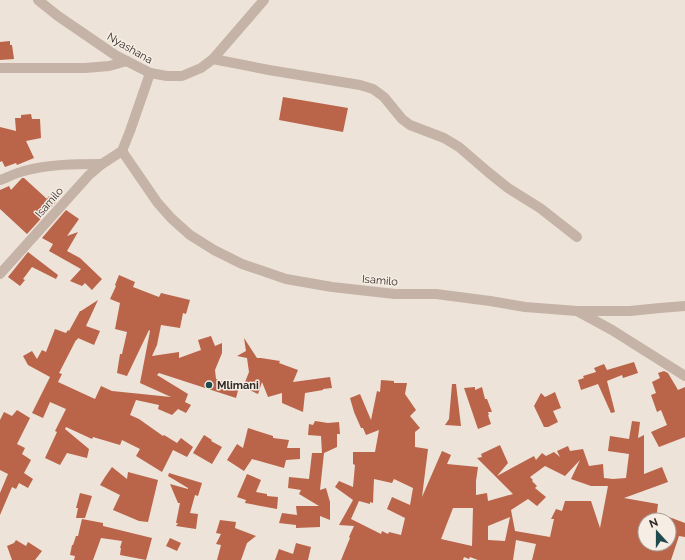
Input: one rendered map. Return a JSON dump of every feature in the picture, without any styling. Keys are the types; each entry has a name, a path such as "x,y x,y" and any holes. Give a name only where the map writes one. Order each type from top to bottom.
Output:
{"street":[{"name":"Nyashana","path":"38,0 115,55 150,73 167,76 182,76 201,68 213,59 264,0"},
{"path":"213,59 360,85 373,89 384,97 402,119 410,126 444,138 459,147 508,188 540,208 576,237"},
{"path":"0,68 85,68 109,66 126,61"},
{"path":"122,151 150,73"},
{"name":"Isamilo","path":"0,274 89,175 102,164 122,151 157,202 190,236 242,264 286,279 332,287 395,294 436,294 525,307 577,311 630,311 685,306"},
{"path":"0,180 24,171 49,166 102,164"},
{"path":"577,311 612,330 685,376"}],"building":[{"path":"10,41 14,59 0,60 0,42"},
{"path":"283,97 348,108 343,132 279,120"},
{"path":"31,114 32,119 40,119 41,138 26,141 34,158 17,165 16,163 5,167 2,161 0,162 0,127 16,131 15,118 21,118 21,115"},
{"path":"22,178 24,178 47,199 49,196 56,202 27,234 0,209 0,190 9,186 11,190"},
{"path":"66,210 79,219 67,236 78,232 67,251 80,258 102,279 92,290 85,283 82,286 70,281 81,269 49,251 53,244 42,238"},
{"path":"28,252 58,275 56,279 32,267 23,279 25,280 20,286 8,277"},
{"path":"119,275 135,282 133,287 159,297 161,293 190,300 186,314 183,313 180,328 161,325 157,345 152,356 179,352 179,358 201,350 198,340 211,336 215,346 222,343 222,353 215,370 216,379 239,387 236,398 159,373 157,375 188,394 185,402 191,405 186,413 178,409 172,415 158,409 159,405 136,400 130,415 139,419 163,436 164,435 177,443 181,438 193,447 187,457 173,450 162,472 136,456 140,449 122,440 120,445 93,437 92,439 66,427 65,429 89,449 87,458 67,453 60,465 45,458 57,432 55,431 66,409 50,402 43,418 32,413 50,377 28,365 23,356 32,351 37,359 42,350 46,352 55,329 66,333 68,330 69,331 80,311 98,300 86,326 100,331 94,345 78,338 76,340 59,373 62,374 58,382 95,399 101,386 112,391 171,397 140,383 149,330 127,376 117,373 120,354 122,354 127,332 115,329 120,303 110,299"},
{"path":"244,338 257,358 280,361 279,363 298,370 293,382 330,377 332,388 305,393 303,412 282,403 282,393 268,397 262,382 258,394 243,387 249,372 247,358 237,356 246,351"},
{"path":"634,362 638,373 623,378 622,375 607,381 615,412 611,413 598,384 581,390 578,380 584,378 583,376 596,372 594,368 604,364 607,370"},
{"path":"664,371 668,373 678,390 685,387 685,437 659,447 651,432 667,425 661,410 657,412 651,395 656,393 652,382 660,378 658,373"},
{"path":"381,380 394,381 394,383 407,383 405,394 416,410 410,416 420,428 415,432 415,447 428,449 422,497 442,451 451,455 447,464 478,467 476,495 487,493 488,501 513,494 477,458 482,457 481,454 500,445 508,463 497,476 534,456 536,460 542,453 546,456 554,452 560,457 557,451 568,446 570,451 583,449 589,466 603,464 604,478 626,478 629,454 608,451 610,436 629,439 632,421 640,422 638,438 644,435 644,474 662,467 668,482 624,498 658,504 657,512 637,512 637,552 674,552 671,560 532,560 536,544 516,540 513,560 478,560 470,557 469,559 464,557 463,560 341,560 354,526 339,525 353,500 335,487 339,481 353,487 355,465 353,464 353,452 375,452 379,430 366,435 354,412 350,398 360,394 371,420 377,391 380,392","holes":["580,460 571,479 591,486 608,486 600,528 591,501 565,501 562,511 556,509 551,519 554,519 550,537 515,531 511,510 528,499 537,506 546,497 535,488 537,486 530,477 545,466 565,476","374,479 392,483 394,479 413,488 410,505 392,497 387,509 405,518 401,535 389,532 388,534 382,531 381,534 351,519 359,501 370,504 370,502 373,503","453,508 473,508 472,546 441,539","510,517 505,541 488,540 488,526"]},
{"path":"452,384 456,384 461,426 445,425 449,419"},
{"path":"475,387 475,390 482,387 485,399 487,399 492,412 488,412 491,424 478,429 464,388"},
{"path":"555,392 561,408 553,411 558,422 548,427 544,427 534,406 541,393 545,397"},
{"path":"17,410 30,418 17,444 25,448 22,454 31,460 24,473 33,479 28,488 19,483 16,489 12,487 0,515 0,493 8,474 0,470 0,420 4,412 12,416"},
{"path":"315,421 328,423 339,422 340,434 337,434 337,447 324,453 320,490 326,488 330,502 330,520 320,516 320,527 296,528 296,525 279,523 282,513 297,515 296,506 319,506 299,494 301,490 288,488 289,477 309,479 312,453 322,453 321,436 308,435 309,424 313,425"},
{"path":"248,428 273,436 273,438 289,440 287,448 300,448 300,459 286,460 284,468 252,459 244,471 227,460 237,444 243,448"},
{"path":"204,435 222,447 212,464 193,453"},
{"path":"112,467 127,479 128,472 158,480 148,522 139,521 113,510 120,495 100,485"},
{"path":"169,473 202,483 198,496 195,495 190,513 198,514 196,529 176,526 178,523 176,523 180,503 178,503 170,484 188,488 168,476"},
{"path":"247,474 261,480 256,492 267,494 267,496 278,497 277,509 245,503 246,500 237,497"},
{"path":"80,493 92,496 85,518 76,518 78,508 76,508"},
{"path":"82,519 103,523 103,526 152,538 146,560 120,555 122,541 101,538 93,560 74,560 75,556 70,555 72,545 76,536 78,536"},
{"path":"220,520 236,522 235,528 256,536 247,543 241,560 217,560 221,545 216,544 221,534 216,533"},
{"path":"677,520 685,523 685,537 679,536 677,542"},
{"path":"170,538 181,543 177,551 166,546"},
{"path":"16,540 26,546 28,542 42,551 35,560 12,560 7,546 14,543"},
{"path":"296,543 311,547 308,560 275,560 279,549 293,554"}],"place":[{"name":"Mlimani","path":"209,385"}]}
